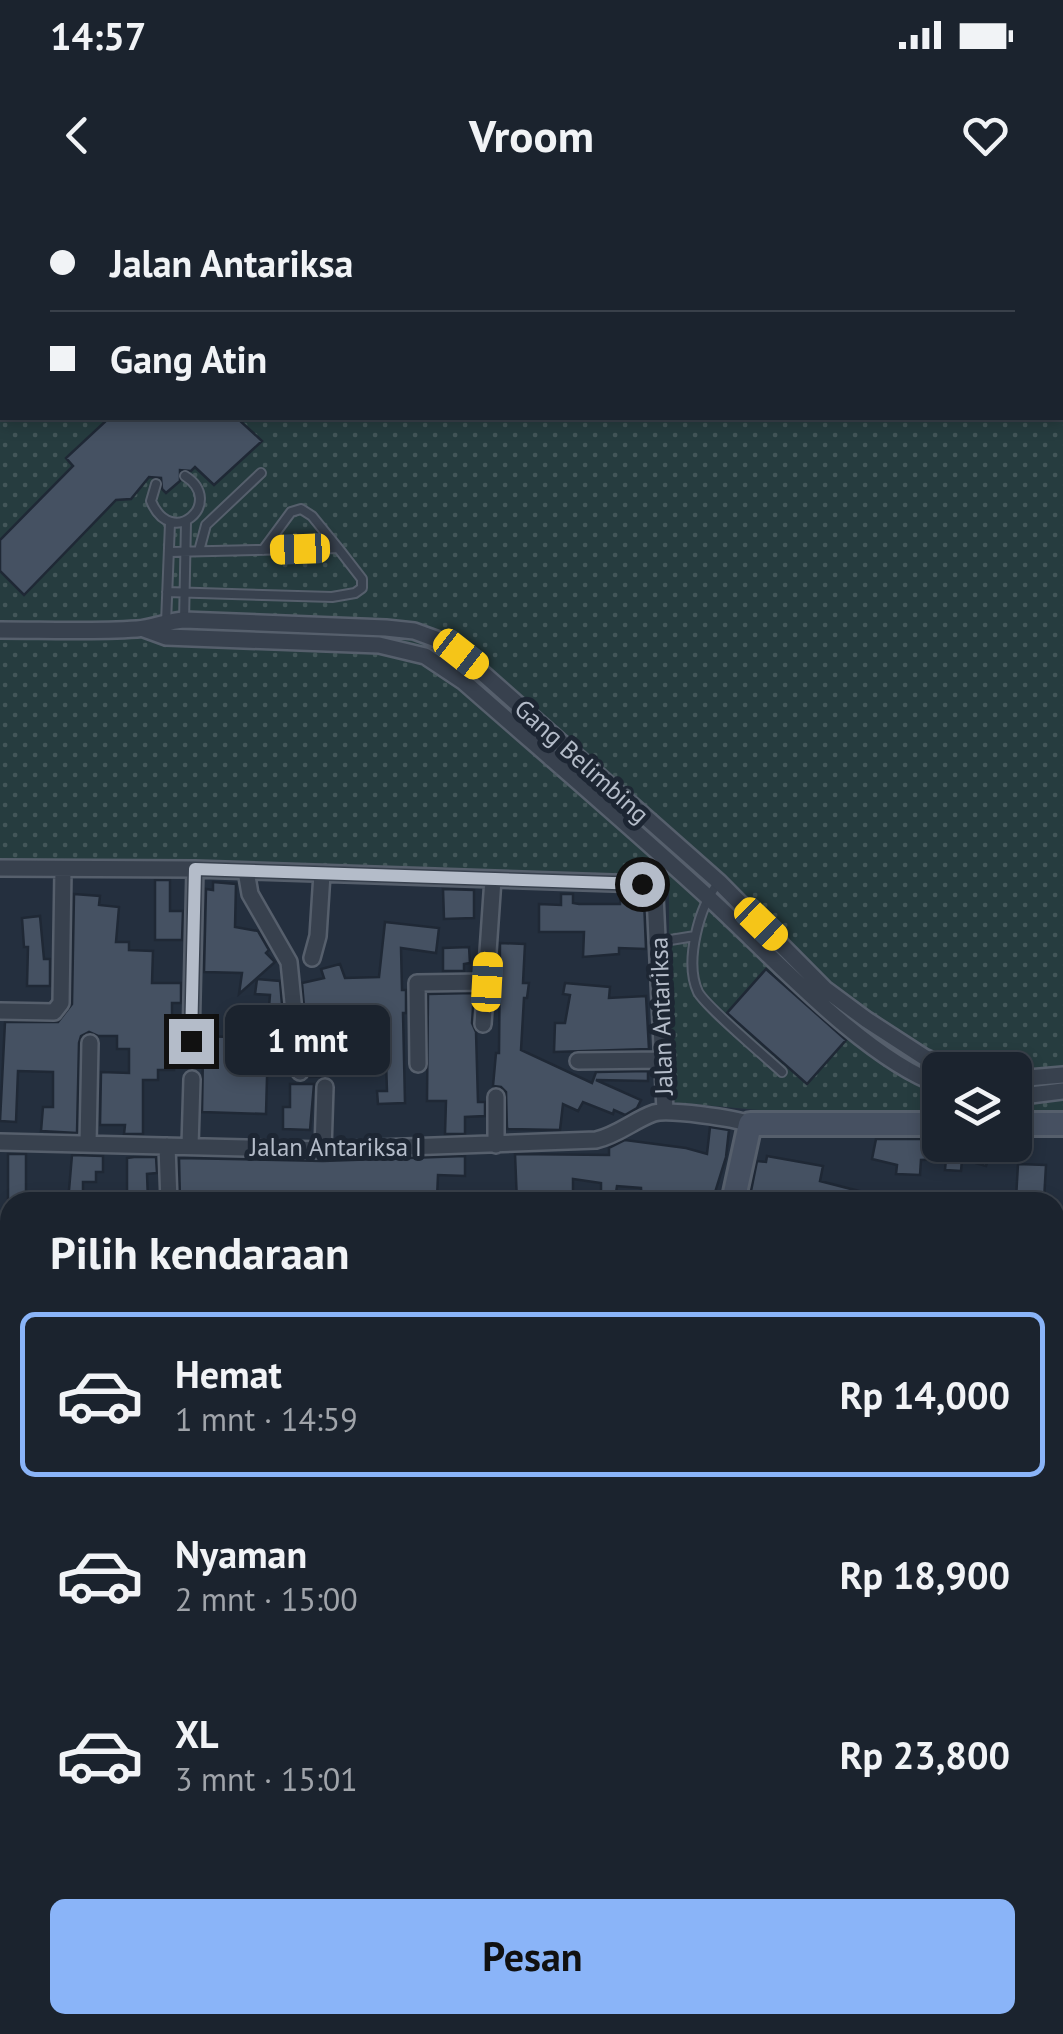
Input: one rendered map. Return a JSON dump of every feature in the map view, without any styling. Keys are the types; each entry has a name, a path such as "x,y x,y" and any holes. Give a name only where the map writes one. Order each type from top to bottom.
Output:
{"street":[{"name":"Gang Belimbing","path":"0,630 386,628 414,631 436,639 487,674 718,882 825,988 922,1056"},
{"name":"Gang Belimbing","path":"175,629 380,645 425,656 464,682 707,896 850,1029 922,1080"},
{"path":"425,656 436,639"},
{"name":"Jalan Antariksa","path":"0,868 195,869 642,884 655,895 665,1111 750,1124"},
{"path":"0,1011 54,1012 61,1003 63,869"},
{"path":"191,1041 195,869"},
{"path":"246,871 250,894 288,962 300,1072"},
{"path":"312,958 318,936 322,874"},
{"path":"483,1024 493,879"},
{"path":"418,1064 417,982 487,982"},
{"path":"88,1144 90,1043"},
{"path":"578,1060 663,1060"},
{"path":"1032,1077 1063,1074"},
{"path":"190,1146 192,1079"},
{"path":"323,1150 326,1087"},
{"path":"1032,1095 1063,1092"},
{"path":"496,1096 496,1145"},
{"name":"Jalan Antariksa I","path":"0,1142 323,1150 496,1145 611,1137 665,1111"},
{"path":"735,1192 750,1124 922,1124"},
{"path":"1032,1124 1063,1124"},
{"path":"168,1146 169,1192"}],"lane":[{"path":"199,551 206,524 260,473"},
{"path":"156,484 150,501 156,516 170,523 186,522 198,511 201,496 194,482 185,476"},
{"path":"168,592 332,597 355,594 362,588 362,579 338,548 312,516 301,510 291,512 263,550"},
{"path":"175,629 185,591 186,522"},
{"path":"170,523 168,592 175,629"},
{"path":"169,552 338,548"},
{"path":"718,882 707,896 695,936 694,974 699,994 782,1072"},
{"path":"658,942 695,936"}],"green space":[{"path":"0,420 1063,420 1063,1114 1032,1113 1032,1052 922,1052 922,1112 759,1110 669,1102 669,877 0,858"}],"building":[{"path":"107,420 239,420 262,441 214,485 195,467 191,471 180,470 180,481 166,493 161,478 149,477 131,499 116,500 24,595 0,571 0,540 73,466 66,458"},
{"path":"155,880 170,880 170,911 183,911 182,940 155,940"},
{"path":"213,882 236,884 235,927 258,931 269,950 266,953 275,962 239,994 242,973 204,972 206,889 213,890"},
{"path":"443,889 474,890 474,918 444,919"},
{"path":"74,894 100,896 99,905 119,907 116,942 129,942 129,950 153,951 152,983 181,983 181,1003 172,1003 172,1029 180,1029 181,1045 186,1051 197,1050 202,1036 229,1037 231,1023 244,1024 245,1016 268,1019 270,995 255,994 257,979 280,981 283,1017 280,1044 268,1042 266,1114 202,1112 203,1053 174,1053 174,1070 158,1070 158,1080 143,1080 143,1134 124,1134 125,1125 100,1125 101,1072 129,1073 129,1049 117,1049 117,1036 89,1032 81,1036 79,1043 77,1133 41,1131 43,1107 53,1107 53,1072 18,1071 16,1122 0,1121 5,1022 58,1022 72,1004"},
{"path":"561,894 573,894 573,903 579,904 620,904 621,894 638,895 644,900 646,949 619,948 619,954 583,957 584,932 539,932 539,904 561,905"},
{"path":"40,916 44,959 50,959 50,986 27,986 28,947 24,947 22,918"},
{"path":"385,922 439,928 436,953 401,948 402,990 406,990 405,1103 378,1104 377,1091 387,1091 386,1062 364,1062 363,1074 329,1072 329,1076 310,1077 302,983 324,978 321,969 340,964 345,978 379,977"},
{"path":"500,943 525,944 523,983 529,983 524,998 521,1050 592,1083 596,1072 648,1071 648,1081 596,1080 641,1100 637,1108 625,1115 583,1102 578,1111 563,1104 560,1130 507,1129 506,1092 493,1086 499,1053"},
{"path":"469,947 470,963 464,964 464,971 443,971 443,948"},
{"path":"766,969 846,1040 807,1084 727,1013"},
{"path":"565,983 610,987 609,998 646,996 649,1049 554,1052 555,1023 565,1023 570,995 563,994"},
{"path":"474,993 472,1023 476,1032 478,1102 485,1102 485,1116 465,1117 465,1134 445,1134 446,1101 427,1101 428,994"},
{"path":"290,1084 314,1084 310,1130 283,1129 283,1107 290,1107"},
{"path":"710,1127 729,1130 715,1192 641,1192 641,1188 617,1186 616,1192 608,1192 601,1191 601,1183 573,1179 573,1192 517,1192 515,1154 609,1155 609,1148 625,1140 707,1154"},
{"path":"876,1139 922,1139 920,1175 896,1174 897,1165 872,1159"},
{"path":"8,1154 26,1154 26,1192 8,1192"},
{"path":"72,1155 103,1156 103,1172 96,1172 96,1182 83,1182 83,1192 69,1192"},
{"path":"465,1156 465,1176 438,1175 437,1192 180,1192 179,1158 323,1161"},
{"path":"767,1156 823,1166 820,1181 863,1192 751,1192 757,1161 766,1162"},
{"path":"156,1157 157,1173 147,1174 148,1192 127,1192 127,1158"},
{"path":"946,1162 962,1162 961,1171 945,1170"},
{"path":"1018,1164 1046,1165 1044,1192 1016,1192"}],"route":[{"path":"191,1041 195,869 642,884"}]}
